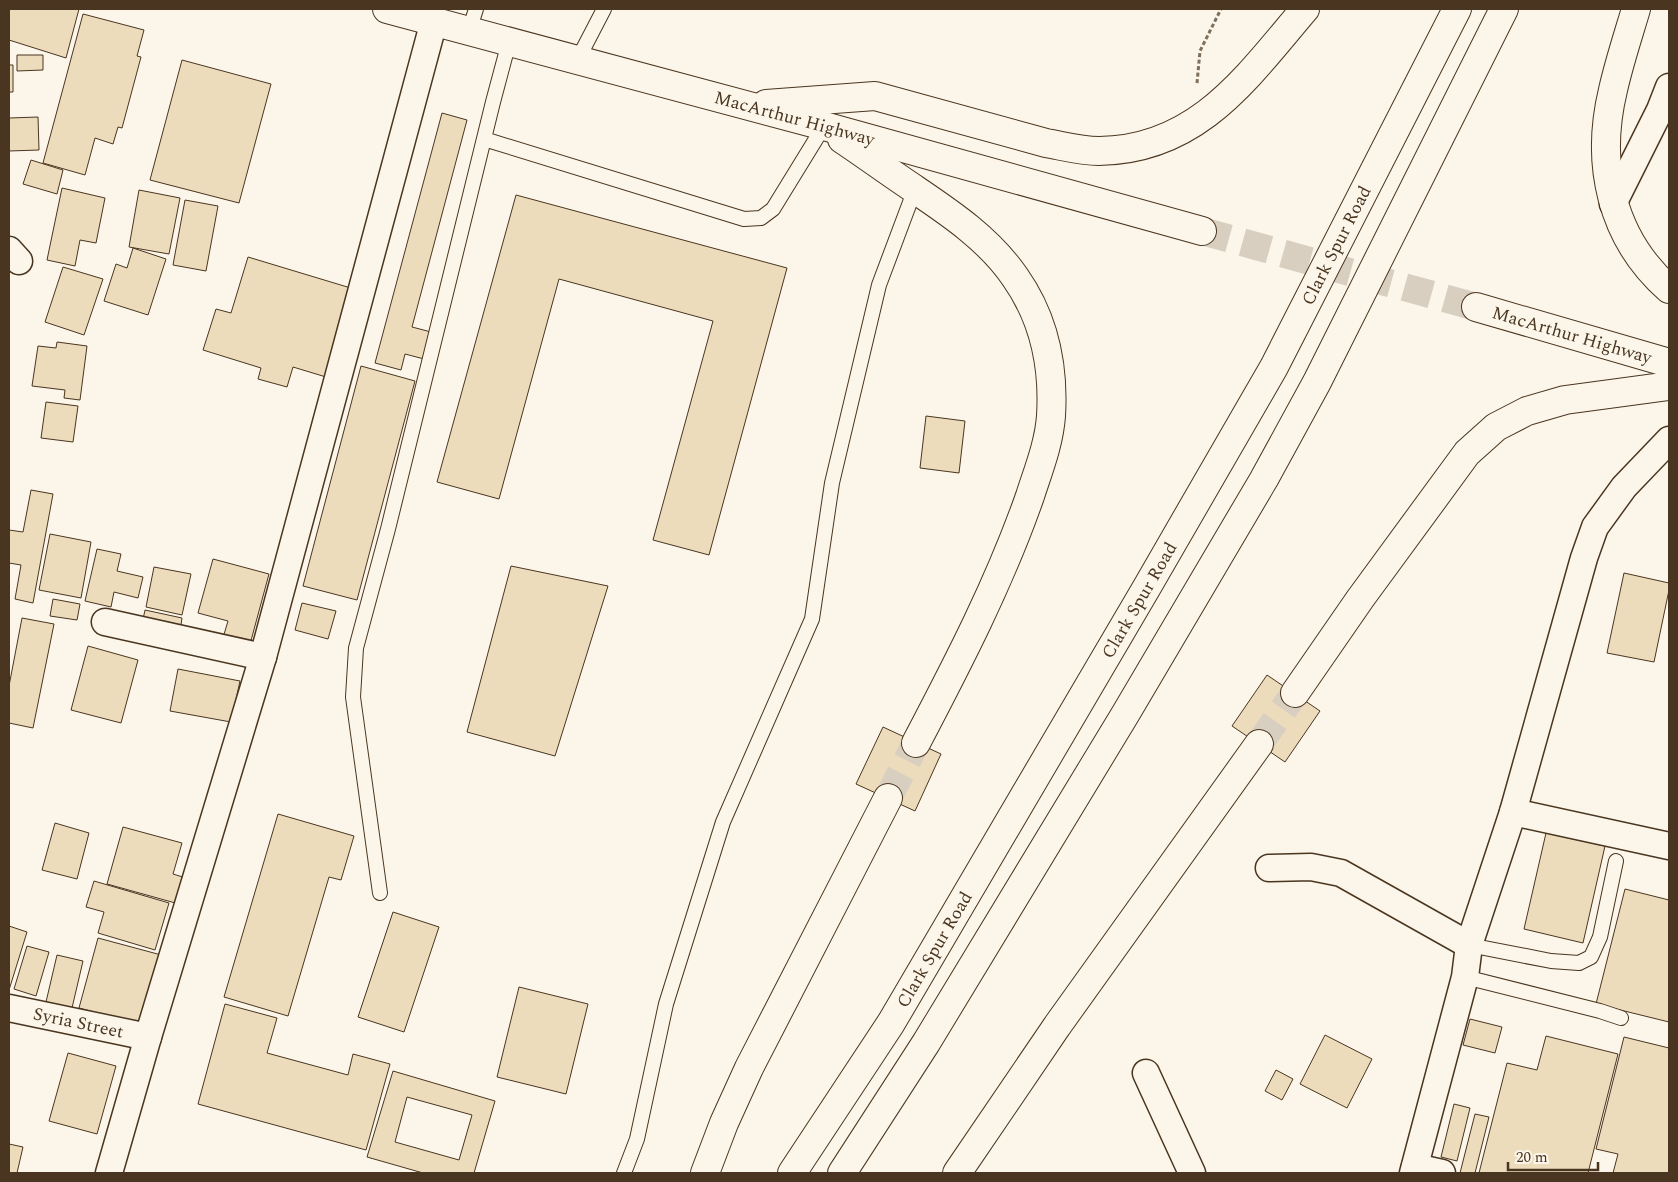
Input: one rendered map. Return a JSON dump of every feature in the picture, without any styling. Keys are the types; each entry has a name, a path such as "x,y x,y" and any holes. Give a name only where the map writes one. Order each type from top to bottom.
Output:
{"highway":[{"name":"MacArthur Highway","path":"387,9 434,22 473,20 509,42 824,126 1202,231"},
{"path":"744,106 875,96 1046,143 1098,151 1122,150 1150,144 1176,133 1202,118 1221,103 1244,80 1305,9"},
{"name":"Clark Spur Road","path":"792,1173 891,1023 1264,384 1457,9"},
{"path":"842,1173 926,1043 1264,479 1321,373 1504,9"},
{"path":"1636,9 1613,90 1608,116 1607,166 1613,204 1624,233 1653,275 1669,289"},
{"path":"824,126 952,214 984,241 1015,276 1033,308 1046,343 1052,383 1051,419 1042,460 1020,525 987,601 916,743"},
{"name":"MacArthur Highway","path":"1476,307 1669,363"},
{"path":"1294,693 1360,599 1468,453 1496,428 1527,411 1565,400 1669,386"},
{"path":"957,1173 1057,1026 1259,744"},
{"path":"705,1173 724,1123 749,1068 888,798"}],"street":[{"path":"109,1173 148,1037 264,657 434,22"},
{"path":"1613,204 1660,110 1669,87"},
{"path":"1442,1173 1414,1170 1465,977 1469,945 1513,812 1584,558 1595,527 1624,488 1669,440"},
{"path":"105,622 264,657"},
{"path":"1513,812 1669,846"},
{"path":"1269,868 1311,866 1340,873 1469,945"},
{"name":"Syria Street","path":"9,1008 148,1037"},
{"path":"1146,1073 1192,1173"}],"lane":[{"path":"577,61 604,9"},
{"path":"380,893 353,698 356,648 388,529 509,42"},
{"path":"484,139 744,219 761,218 774,209 786,186 824,126"},
{"path":"624,1173 637,1139 666,1004 723,822 812,619 832,483 879,285 915,189"},
{"path":"1469,945 1551,961 1579,963 1591,957 1600,937 1616,861"},
{"path":"1465,977 1621,1018"}],"path":[{"path":"1202,118 1197,86 1200,51 1221,9"}],"building":[{"path":"9,9 79,9 66,58 9,40"},
{"path":"83,14 144,30 137,56 141,57 122,128 118,127 113,144 95,138 85,175 43,163"},
{"path":"17,55 43,55 43,70 17,71"},
{"path":"182,60 271,84 239,203 150,180"},
{"path":"9,65 13,65 13,92 9,92"},
{"path":"442,113 467,120 412,327 435,333 428,360 405,354 401,370 375,363"},
{"path":"38,117 39,150 9,151 9,118"},
{"path":"31,160 63,170 57,194 23,184"},
{"path":"62,188 105,198 96,243 80,240 75,266 47,260"},
{"path":"139,190 180,198 169,254 129,247"},
{"path":"516,195 787,268 709,555 653,540 713,321 559,279 499,499 437,482"},
{"path":"185,200 218,206 206,271 173,265"},
{"path":"133,248 166,259 148,315 104,301 116,264 127,268"},
{"path":"248,257 354,289 326,377 293,367 287,387 258,379 261,368 203,350 216,309 231,313"},
{"path":"63,267 103,279 84,335 45,322"},
{"path":"57,342 87,346 80,400 64,398 65,390 32,386 38,346 56,348"},
{"path":"361,366 415,381 357,600 303,586"},
{"path":"46,402 78,406 73,442 41,438"},
{"path":"926,416 965,421 959,473 920,468"},
{"path":"31,490 53,494 33,603 15,599 21,565 9,563 9,530 23,532"},
{"path":"50,534 91,542 81,598 39,590"},
{"path":"97,549 121,554 117,571 143,577 138,598 114,592 111,607 85,601"},
{"path":"213,559 269,574 249,648 222,641 228,621 198,613"},
{"path":"511,566 608,586 555,756 467,732"},
{"path":"154,567 191,574 182,615 146,607"},
{"path":"1624,573 1669,583 1654,662 1607,653"},
{"path":"53,599 80,604 77,620 50,616"},
{"path":"302,603 336,611 328,639 295,630"},
{"path":"145,610 182,618 180,632 142,624"},
{"path":"22,618 54,624 33,728 9,723 9,686"},
{"path":"88,646 138,660 121,723 71,710"},
{"path":"178,669 240,681 231,722 170,711"},
{"path":"1267,675 1320,711 1285,762 1232,726"},
{"path":"883,727 941,754 915,811 856,784"},
{"path":"278,814 354,836 341,880 329,877 288,1016 224,997"},
{"path":"55,823 89,833 77,879 42,870"},
{"path":"123,827 182,843 173,874 186,878 179,904 107,884"},
{"path":"1546,833 1605,846 1583,943 1524,929"},
{"path":"94,881 169,903 155,950 98,933 104,912 86,907"},
{"path":"1625,889 1669,900 1669,1022 1596,1004"},
{"path":"393,912 439,927 404,1032 358,1017"},
{"path":"9,926 27,932 9,990"},
{"path":"98,938 165,956 145,1031 124,1020 79,1008"},
{"path":"27,946 49,952 36,996 14,989"},
{"path":"57,955 83,961 72,1008 46,1002"},
{"path":"519,987 588,1004 566,1094 497,1077"},
{"path":"225,1004 277,1018 267,1053 348,1075 353,1054 390,1064 366,1150 198,1104"},
{"path":"1470,1019 1502,1027 1495,1053 1463,1045"},
{"path":"1325,1035 1372,1059 1347,1108 1300,1084"},
{"path":"1546,1036 1618,1054 1588,1173 1479,1173 1507,1063 1537,1070"},
{"path":"1624,1037 1669,1048 1669,1173 1613,1173 1618,1154 1596,1149"},
{"path":"68,1053 116,1066 97,1134 49,1121"},
{"path":"1276,1070 1293,1079 1282,1100 1265,1091"},
{"path":"393,1071 495,1101 474,1173 423,1173 367,1157","holes":["407,1097 472,1115 459,1160 395,1142"]},
{"path":"1454,1104 1470,1108 1457,1161 1441,1157"},
{"path":"1475,1114 1489,1117 1475,1173 1460,1173"},
{"path":"9,1144 23,1147 17,1173 9,1173"}],"tunnel":[{"path":"1202,231 1476,307"},
{"path":"1259,744 1295,693"},
{"path":"888,798 916,743"}]}
